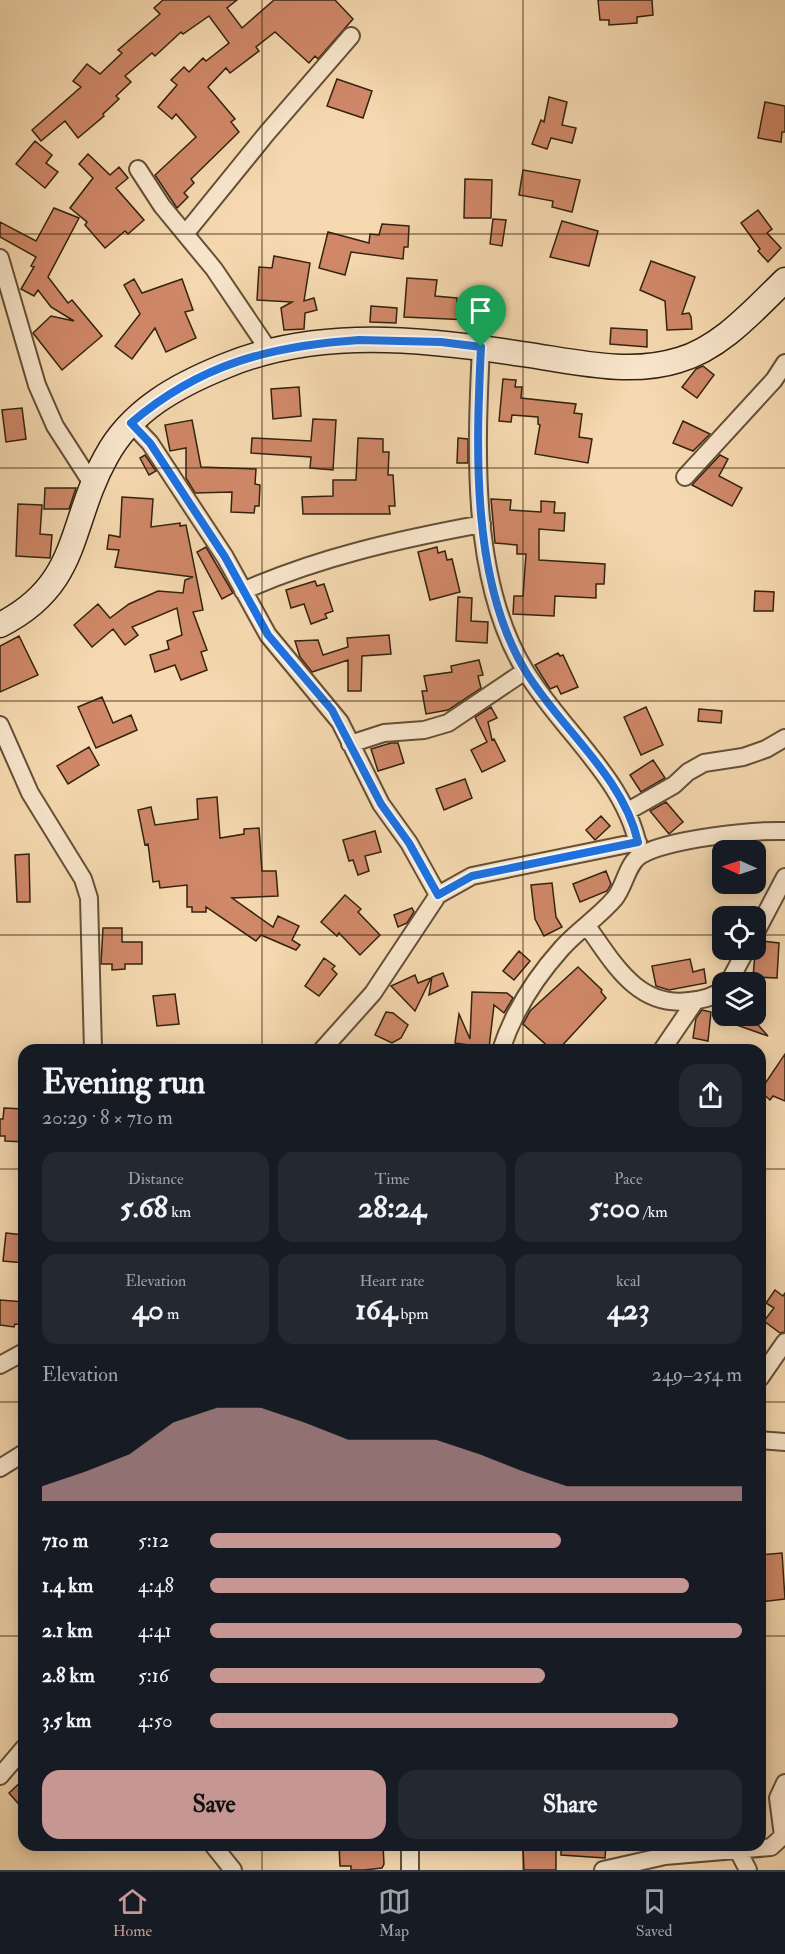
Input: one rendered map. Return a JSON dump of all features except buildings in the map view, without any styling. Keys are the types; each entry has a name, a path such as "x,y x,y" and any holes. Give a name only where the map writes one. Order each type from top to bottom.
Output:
{"street":[{"path":"185,234 267,133 351,36"},
{"path":"138,169 162,206 214,269 270,352"},
{"path":"0,258 37,384 55,426 93,485"},
{"path":"0,625 17,616 41,597 55,580 69,556 93,485 106,456 131,423 179,386 228,364 270,352 319,343 359,340 441,342 600,366 631,367 678,361 713,344 785,280"},
{"path":"481,347 478,408 482,524 484,545 504,628 525,671 549,707 607,778 628,811 639,849 616,897 563,948 539,978 508,1029 503,1044"},
{"path":"685,477 774,380 785,363"},
{"path":"131,423 160,458 225,557 268,635 332,710 381,804 409,843 438,895"},
{"path":"243,591 275,577 336,557 482,524"},
{"path":"350,744 384,733 424,730 448,723 525,671"},
{"path":"0,725 30,793 83,879 89,898 93,1044"},
{"path":"628,811 674,785 688,772 704,763 743,757 766,749 785,738"},
{"path":"327,1044 373,993 438,895 472,876 639,849 655,849 739,833 785,831"},
{"path":"766,913 785,877"},
{"path":"587,926 627,980 642,993 650,997 680,1002 712,997"},
{"path":"666,1044 696,1000"},
{"path":"766,1369 785,1342"},
{"path":"0,1365 18,1355"},
{"path":"766,1440 785,1442"},
{"path":"0,1468 18,1457"},
{"path":"0,1776 18,1755"},
{"path":"766,1848 779,1842 783,1836 778,1798 785,1783"},
{"path":"218,1851 232,1870"},
{"path":"410,1851 410,1870"},
{"path":"603,1870 648,1858 704,1851"},
{"path":"738,1851 748,1870"}],"route":[{"path":"359,340 441,342 481,347 478,436 482,524 484,545 504,628 525,671 549,707 607,778 628,811 635,826 638,842 472,876 450,886 438,895 409,843 381,804 360,767 340,722 268,635 225,557 150,443 131,423 179,386 228,364 270,352 319,343 359,340"}]}
